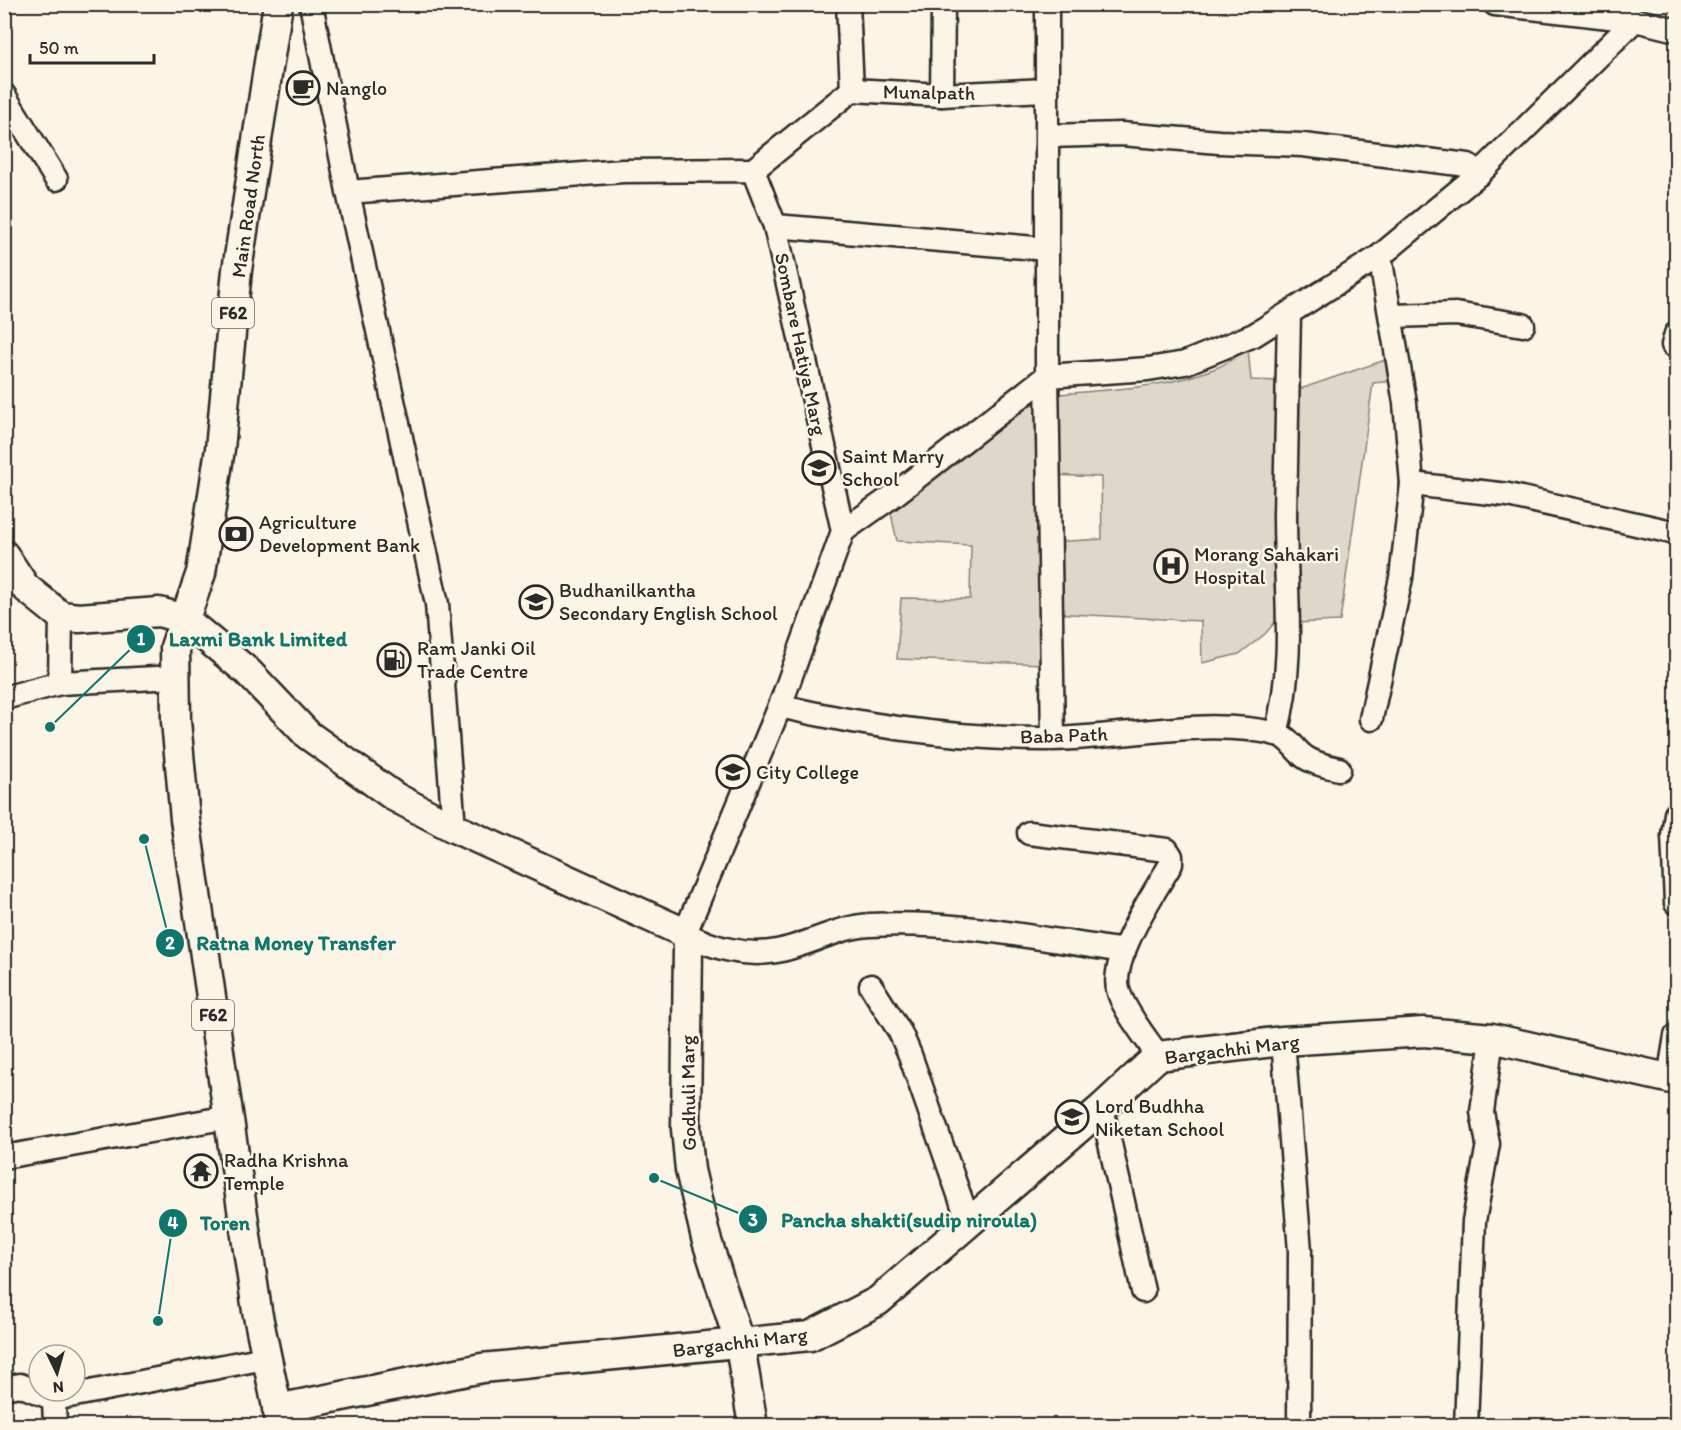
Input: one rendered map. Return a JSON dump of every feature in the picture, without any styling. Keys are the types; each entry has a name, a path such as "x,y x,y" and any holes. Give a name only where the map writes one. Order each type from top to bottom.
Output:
{"main road":[{"name":"Main Road North","path":"183,619 201,573 219,449 237,270 278,4"},
{"path":"4,555 25,587 61,616 79,618 159,612 183,619 249,672 308,735 395,797 454,828 685,933"},
{"name":"F62","path":"183,619 175,647 175,677 185,819 265,1358 278,1420"},
{"name":"Godhuli Marg","path":"685,933 688,943 686,1129 690,1170 706,1238 740,1345 753,1425"},
{"name":"Bargachhi Marg","path":"278,1420 482,1368 740,1345 810,1336 878,1301 1102,1108 1158,1056 1283,1041 1424,1032 1492,1038 1673,1079"}],"street":[{"path":"310,4 437,604 454,828"},
{"path":"348,192 623,171 753,170 852,90 849,4"},
{"path":"942,94 943,4"},
{"path":"1047,4 1047,376 1053,738"},
{"path":"1495,4 1635,20 1677,30"},
{"path":"1124,951 947,927 868,925 777,951 736,951 707,945 685,933 780,706 843,531 894,495 1047,376 1148,369 1185,363 1254,335 1380,256 1480,173 1635,20"},
{"name":"Munalpath","path":"852,90 942,94 1046,90"},
{"path":"4,94 56,179"},
{"path":"1048,136 1121,134 1219,142 1303,145 1468,165 1480,173"},
{"name":"Sombare Hatiya Marg","path":"753,170 775,226 843,531"},
{"path":"775,226 1047,249"},
{"path":"1371,719 1401,578 1412,484 1405,403 1380,256"},
{"path":"1289,313 1286,517 1290,609 1286,696 1276,734 1283,736 1309,760 1339,769"},
{"path":"1392,316 1456,314 1523,325"},
{"path":"1412,484 1508,495 1677,532"},
{"path":"60,683 61,616"},
{"path":"4,698 60,683 175,677"},
{"name":"Baba Path","path":"780,706 838,720 931,732 1053,738 1194,729 1276,734"},
{"path":"1677,814 1673,835 1677,903"},
{"path":"1029,833 1167,850 1171,856 1171,864 1124,951 1117,976 1119,993 1158,1056"},
{"path":"871,986 900,1032 910,1055 969,1223"},
{"path":"1673,1079 1677,1036"},
{"path":"1467,1425 1474,1221 1488,1144 1482,1112 1492,1038"},
{"path":"1283,1041 1300,1251 1299,1425"},
{"path":"1102,1108 1143,1291"},
{"path":"4,1157 229,1117"},
{"path":"87,1393 265,1358"},
{"path":"4,1388 20,1385 27,1388"},
{"path":"54,1403 55,1425"}],"shaded area":[{"path":"1248,349 1251,380 1279,381 1281,615 1265,634 1239,654 1202,663 1201,621 1052,613 1053,542 1102,539 1101,477 1054,475 1057,394 1138,387 1177,380 1220,366"},
{"path":"1388,359 1394,381 1373,383 1340,621 1295,623 1297,390"},
{"path":"1040,397 1043,664 897,659 901,598 970,599 971,545 897,541 890,509"}],"place":[{"name":"Nanglo","path":"303,88"},
{"name":"Saint Marry School","path":"819,468"},
{"name":"Agriculture Development Bank","path":"236,534"},
{"name":"Morang Sahakari Hospital","path":"1171,566"},
{"name":"Budhanilkantha Secondary English School","path":"536,602"},
{"name":"Ram Janki Oil Trade Centre","path":"394,660"},
{"name":"Laxmi Bank Limited","path":"50,727"},
{"name":"City College","path":"733,772"},
{"name":"Ratna Money Transfer","path":"144,839"},
{"name":"Lord Budhha Niketan School","path":"1072,1117"},
{"name":"Radha Krishna Temple","path":"201,1171"},
{"name":"Pancha shakti(sudip niroula)","path":"654,1178"},
{"name":"Toren","path":"158,1321"}]}
